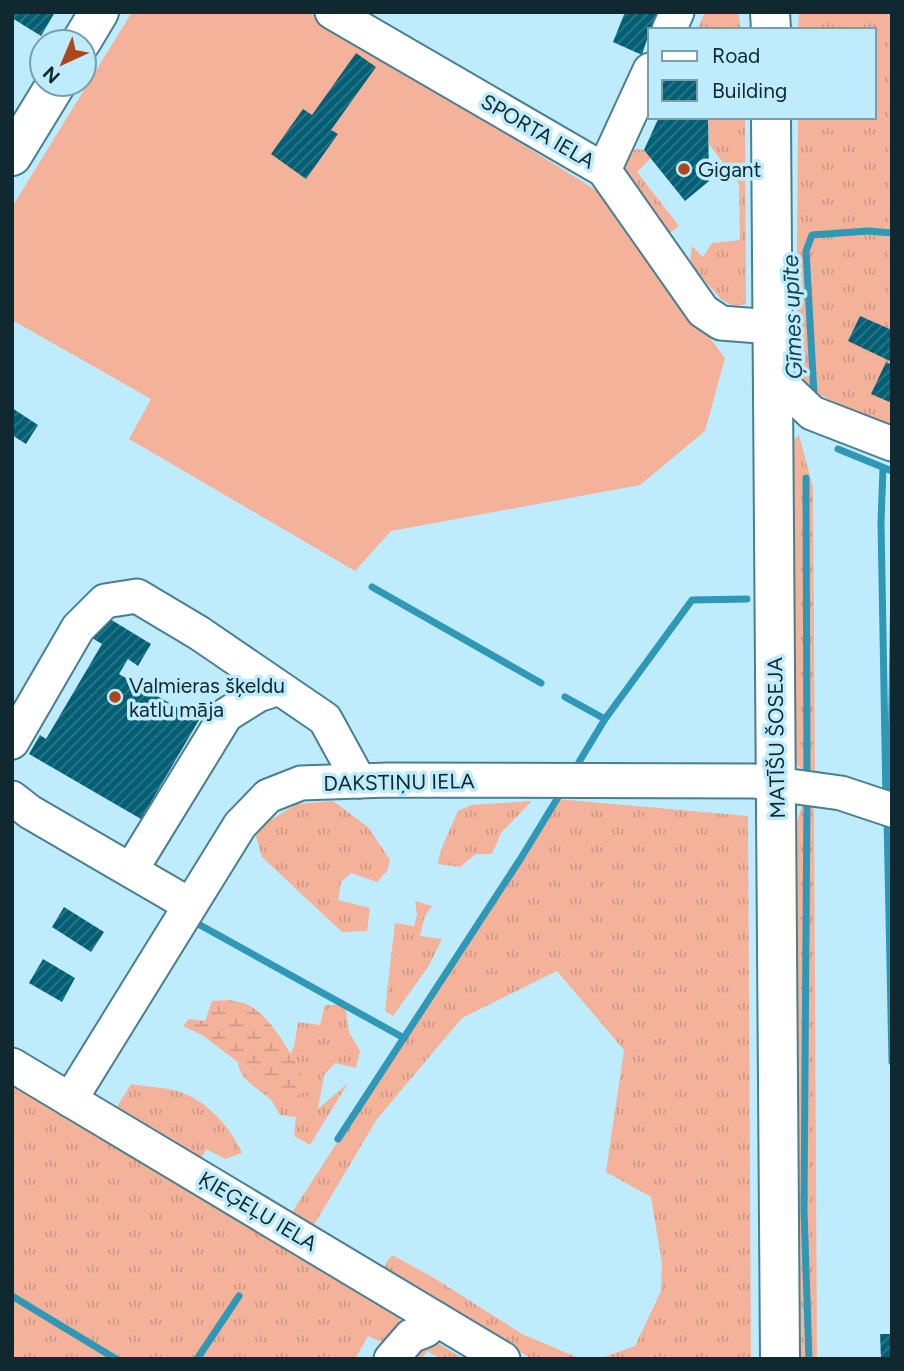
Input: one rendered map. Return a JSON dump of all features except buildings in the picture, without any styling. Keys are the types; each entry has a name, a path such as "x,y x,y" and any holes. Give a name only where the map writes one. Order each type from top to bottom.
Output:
{"main road":[{"path":"89,28 99,12"},
{"path":"12,156 47,98"},
{"name":"MATĪŠU ŠOSEJA","path":"771,119 780,1359"}],"street":[{"name":"SPORTA IELA","path":"332,12 604,170 703,311 721,323 772,327"},
{"path":"670,28 677,12"},
{"path":"604,170 648,74"},
{"path":"772,375 812,413 892,444"},
{"path":"12,741 78,628 105,601 137,596 199,633 325,719 359,781"},
{"path":"131,870 226,715 258,695 279,688"},
{"name":"DAKSTIŅU IELA","path":"70,1100 240,825 268,796 301,783 777,782 841,793 892,810"},
{"path":"12,798 30,812 190,905"},
{"name":"ĶIEĢEĻU IELA","path":"12,1065 503,1359"},
{"path":"391,1359 411,1336 426,1330 436,1319"}],"green space":[{"path":"132,12 309,12 599,192 725,358 705,431 640,485 391,531 355,571 129,439 151,399 12,320 12,207 79,98 98,98 98,67"},
{"path":"705,12 738,12 741,28 698,28"},
{"path":"799,12 892,12 892,432 796,382 798,119 876,119 876,28 798,28"},
{"path":"708,119 745,119 746,304 734,306 722,300 695,270 690,259 692,246 703,257 712,243 740,240 739,184 709,144"},
{"path":"636,149 644,150 651,158 637,172 679,226 667,235 613,166 617,158"},
{"path":"799,435 813,487 815,771 802,769 795,763 792,455 795,439"},
{"path":"557,799 748,816 751,1359 599,1359 635,1346 661,1291 662,1263 651,1197 606,1172 624,1050 557,971 462,1018 377,1119 314,1225 289,1217"},
{"path":"333,801 368,827 390,860 387,871 377,882 351,873 341,882 338,900 370,908 367,931 342,932 262,857 255,833 260,822 274,818 297,804"},
{"path":"532,801 501,833 492,854 476,854 460,867 438,864 440,852 458,811 472,805"},
{"path":"814,802 817,1359 801,1359 794,831 802,806"},
{"path":"415,901 432,906 425,916 420,936 442,939 428,967 393,1016 385,1011 395,923 414,926 417,915"},
{"path":"230,1000 256,1010 275,1029 310,1089 288,1100 202,1035 183,1026 189,1019 205,1021 212,1001"},
{"path":"325,1005 345,1005 349,1032 360,1051 356,1068 335,1063 324,1075 318,1109 348,1083 310,1145 294,1136 296,1117 280,1115 271,1100 242,1074 238,1062 250,1072 297,1094 309,1089 290,1054 294,1047 298,1022 320,1025"},
{"path":"12,1080 399,1314 397,1329 386,1341 368,1336 355,1359 12,1359"},
{"path":"131,1084 174,1090 190,1096 217,1116 232,1134 242,1153 225,1159 206,1149 200,1162 112,1115"},
{"path":"392,1255 434,1278 522,1334 581,1359 532,1359 380,1272"},
{"path":"428,1337 464,1359 441,1359 427,1351 422,1359 415,1359 414,1354"}],"water":[{"path":"892,606 892,794 887,789"}],"waterway":[{"name":"Ģīmes upīte","path":"814,394 806,251 812,235 868,231 892,233"},
{"path":"838,449 892,471"},
{"path":"883,468 881,522 886,799"},
{"path":"806,478 807,778"},
{"path":"372,587 541,683"},
{"path":"579,762 605,719 692,600 747,599"},
{"path":"565,697 605,719"},
{"path":"807,797 804,1210 809,1359"},
{"path":"338,1139 557,799"},
{"path":"887,818 892,1062"},
{"path":"200,925 404,1038"},
{"path":"12,1296 116,1359"},
{"path":"197,1359 239,1296"}],"place":[{"name":"Gigant","path":"684,169"},
{"name":"Valmieras šķeldu katlu māja","path":"115,697"}]}
